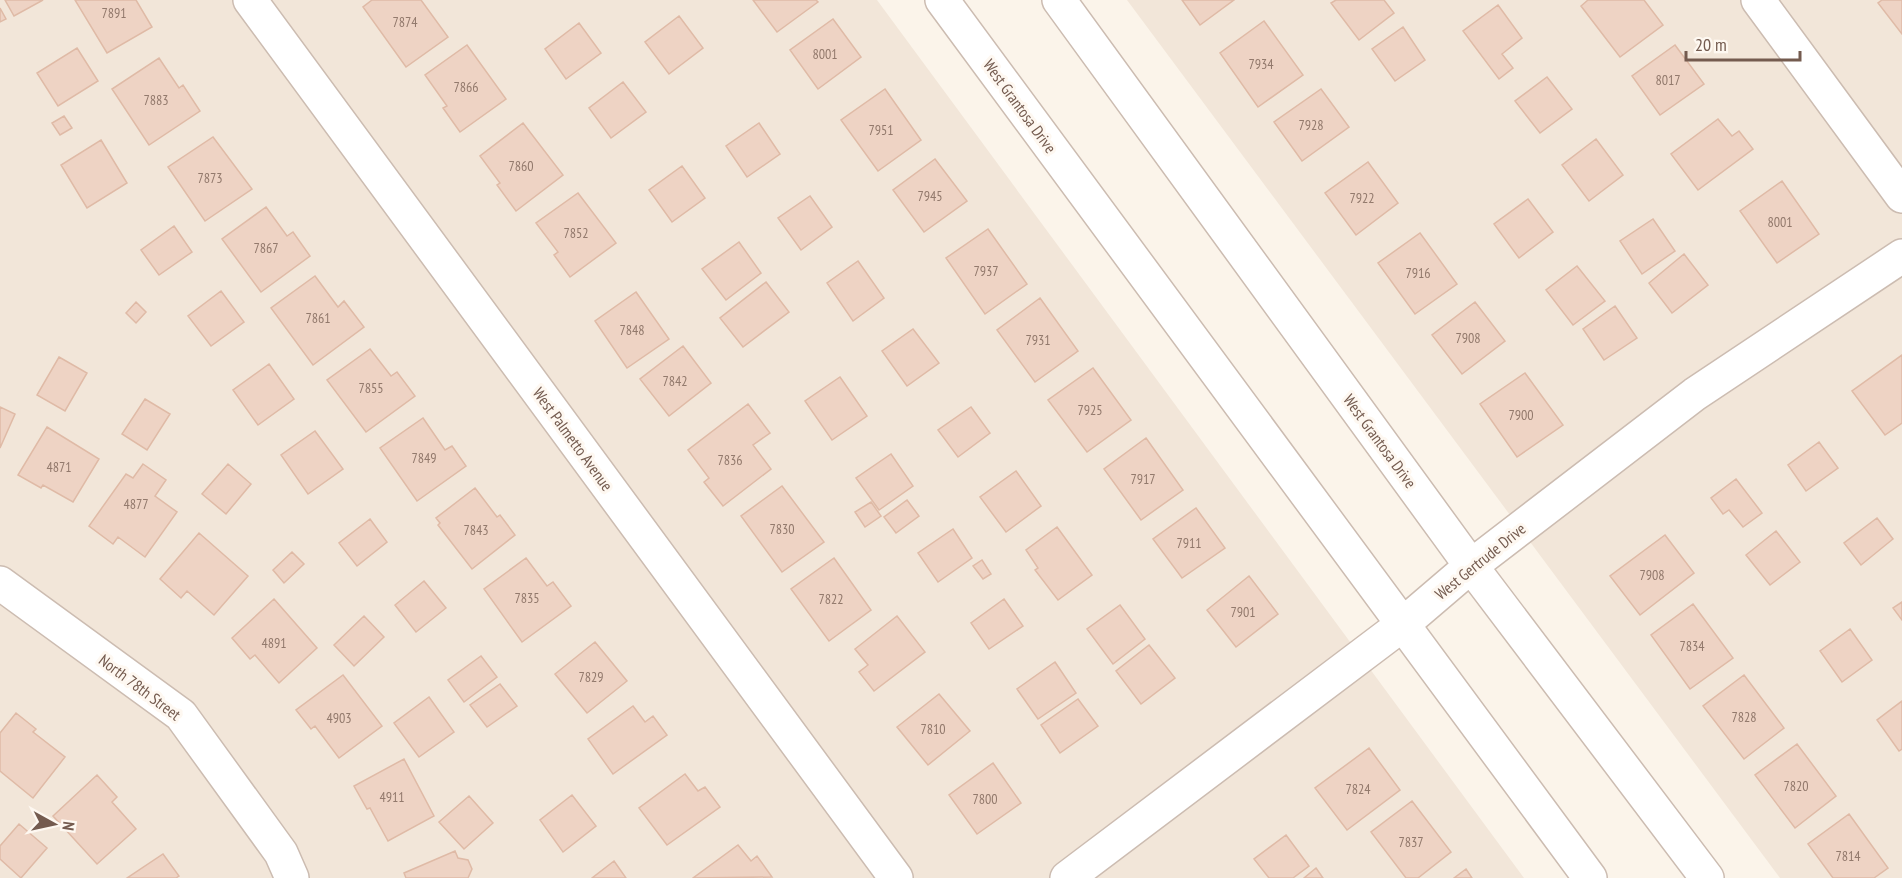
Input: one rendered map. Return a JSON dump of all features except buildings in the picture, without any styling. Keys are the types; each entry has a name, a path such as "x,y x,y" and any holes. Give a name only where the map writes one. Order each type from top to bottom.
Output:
{"street":[{"name":"West Palmetto Avenue","path":"250,0 897,878"},
{"name":"West Grantosa Drive","path":"942,0 1590,878"},
{"name":"West Grantosa Drive","path":"1059,0 1471,566 1707,878"},
{"path":"1758,0 1902,196"},
{"name":"West Gertrude Drive","path":"1067,878 1402,625 1471,566 1695,394 1902,256"},
{"name":"North 78th Street","path":"0,583 181,715 282,853 292,878"}],"shaded area":[{"path":"0,0 877,0 1524,878 0,878"},
{"path":"1127,0 1902,0 1902,878 1780,878"}]}
